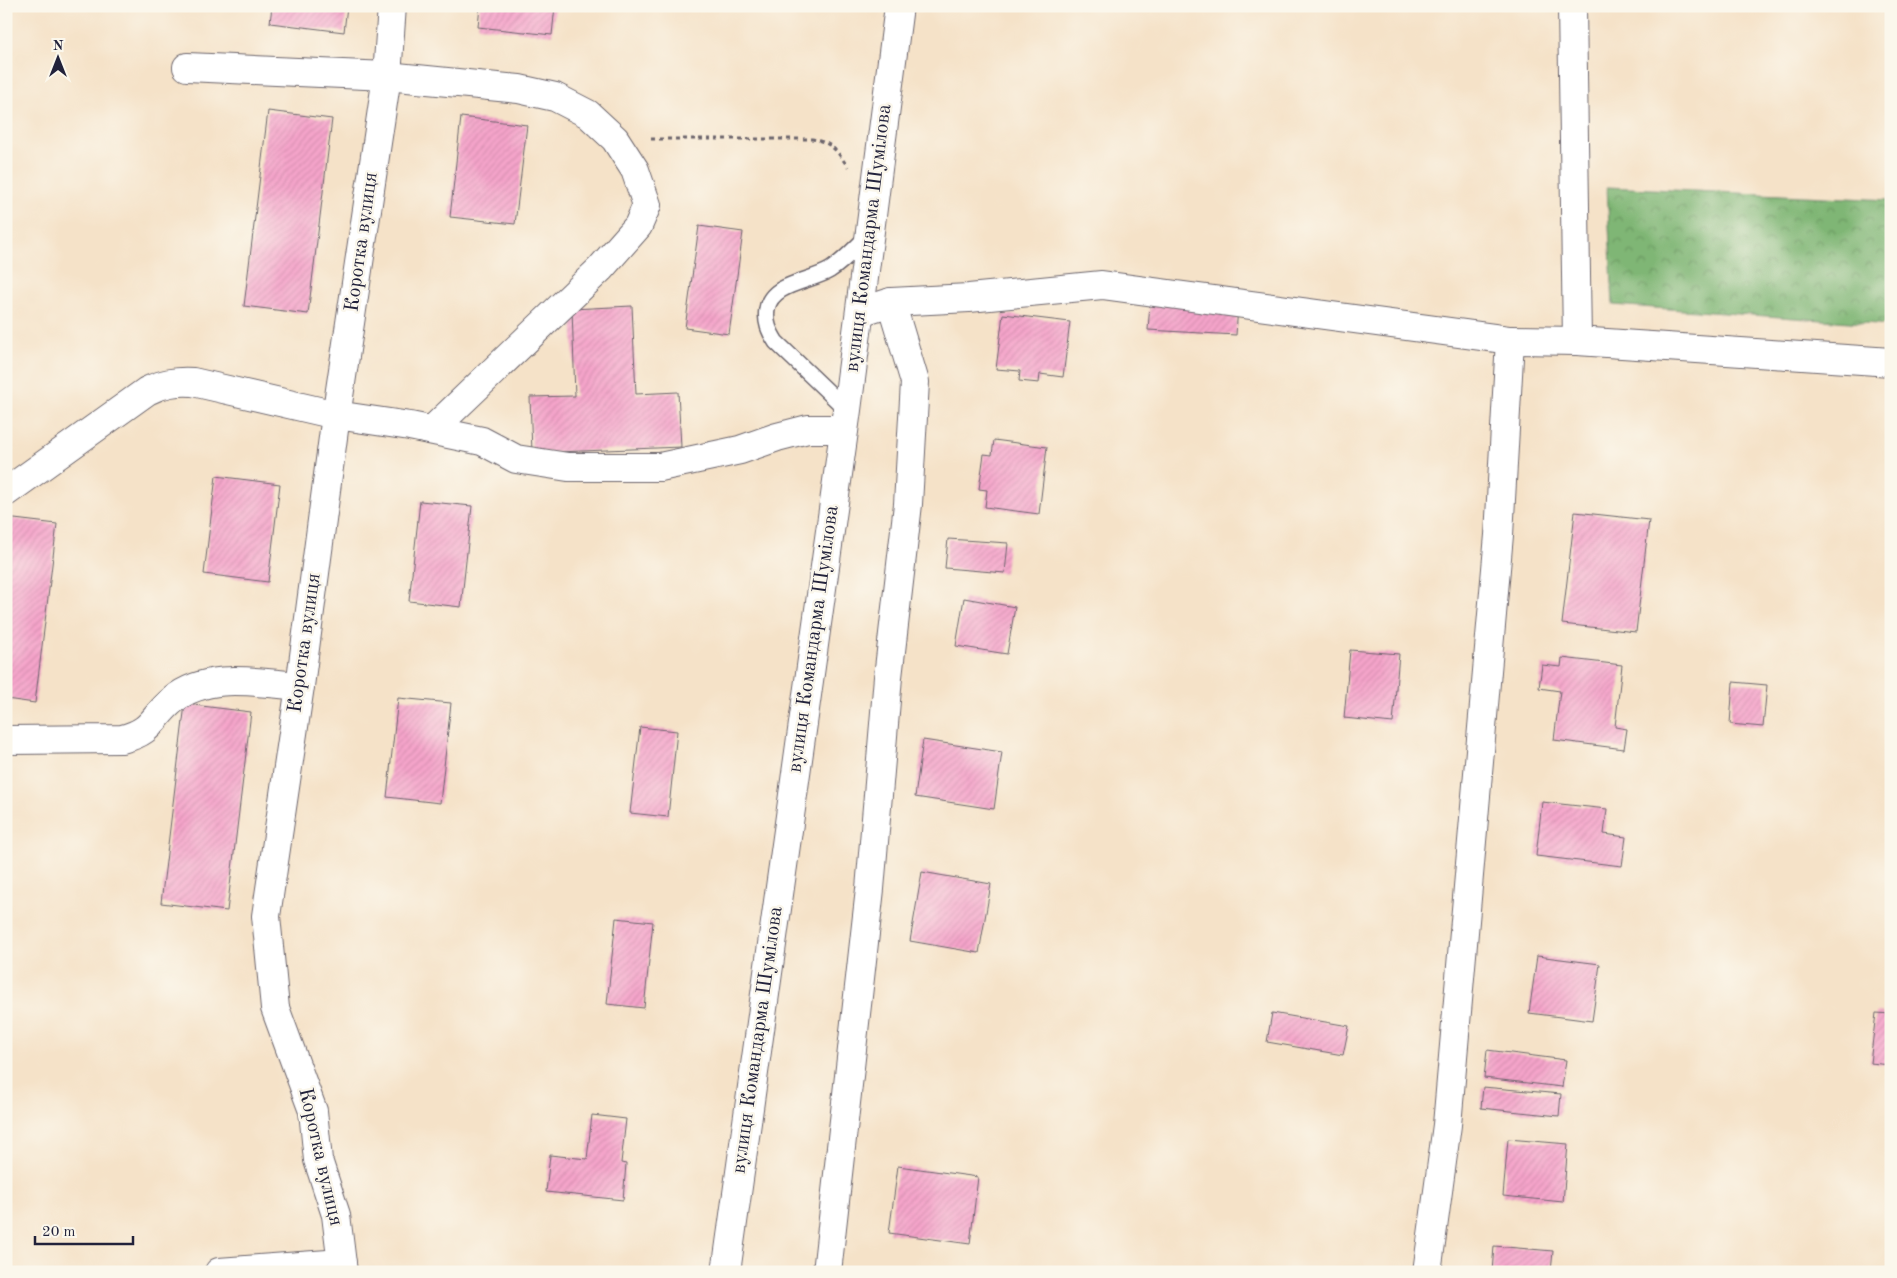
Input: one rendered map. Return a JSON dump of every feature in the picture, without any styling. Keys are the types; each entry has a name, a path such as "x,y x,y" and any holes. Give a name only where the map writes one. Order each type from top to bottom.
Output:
{"street":[{"name":"Коротка вулиця","path":"342,1267 336,1215 318,1160 313,1110 275,1008 266,916 300,686 336,415 387,76 392,6"},
{"name":"вулиця Командарма Шумілова","path":"726,1272 860,312 898,6"},
{"path":"1572,6 1577,341"},
{"path":"187,67 387,76 520,89 555,97 588,114 615,139 635,170 647,205 638,226 600,269 432,430"},
{"path":"860,312 891,302 969,298 1102,285 1510,340 1577,341 1891,362"},
{"path":"827,1272 870,889 888,677 909,495 915,382 891,302"},
{"path":"1427,1272 1447,1125 1499,535 1510,340"},
{"path":"6,492 147,391 169,382 193,382 336,415 432,430 482,441 516,459 568,467 660,467 740,450 777,437 845,419"},
{"path":"6,740 122,739 134,736 145,730 170,702 180,694 203,684 228,681 300,686"},
{"path":"219,1272 342,1267"}],"lane":[{"path":"845,419 776,342 769,332 766,318 768,303 774,293 830,270 869,235"}],"path":[{"path":"615,139 802,139 822,141 831,145 839,153 852,173 873,198"}],"green space":[{"path":"1607,187 1891,200 1891,325 1613,305"}],"building":[{"path":"272,6 347,6 344,32 270,23"},
{"path":"480,6 555,6 552,35 478,27"},
{"path":"729,6 774,6 773,12"},
{"path":"268,111 332,119 308,314 244,306"},
{"path":"461,117 527,125 515,224 450,217"},
{"path":"699,226 743,232 729,334 685,328"},
{"path":"1150,303 1238,306 1236,335 1148,330"},
{"path":"632,306 636,394 678,392 681,447 532,453 530,397 575,396 572,309"},
{"path":"1003,314 1070,322 1063,377 1040,374 1039,383 1019,381 1020,371 996,369"},
{"path":"994,440 1047,447 1039,514 985,507 987,490 979,489 984,454 992,455"},
{"path":"216,476 280,484 268,582 204,574"},
{"path":"420,501 472,506 461,607 409,601"},
{"path":"1575,512 1649,520 1636,632 1562,624"},
{"path":"6,518 57,524 35,703 6,699"},
{"path":"948,539 1008,543 1005,573 945,568"},
{"path":"964,598 1015,607 1007,654 956,646"},
{"path":"1350,650 1399,654 1393,723 1344,718"},
{"path":"1562,658 1622,665 1615,727 1627,729 1624,749 1554,740 1560,691 1539,688 1542,665 1561,667"},
{"path":"1733,682 1767,685 1763,727 1730,724"},
{"path":"398,698 451,703 440,803 387,797"},
{"path":"185,704 251,712 227,911 161,903"},
{"path":"640,727 677,731 668,817 630,813"},
{"path":"923,740 1002,752 994,809 915,797"},
{"path":"1542,802 1607,809 1604,834 1626,837 1622,866 1536,856"},
{"path":"922,872 991,884 979,953 910,941"},
{"path":"616,918 653,922 644,1008 607,1004"},
{"path":"1537,956 1600,964 1592,1021 1529,1013"},
{"path":"1272,1013 1349,1026 1343,1055 1267,1042"},
{"path":"1876,1013 1891,1014 1891,1065 1870,1063"},
{"path":"1487,1050 1566,1060 1562,1087 1484,1078"},
{"path":"1483,1087 1561,1094 1559,1116 1481,1108"},
{"path":"592,1115 626,1119 621,1163 626,1164 623,1200 546,1192 550,1155 587,1159"},
{"path":"1508,1139 1568,1144 1563,1202 1503,1196"},
{"path":"898,1166 978,1177 970,1244 889,1233"},
{"path":"1494,1246 1553,1251 1551,1272 1492,1272"}]}
